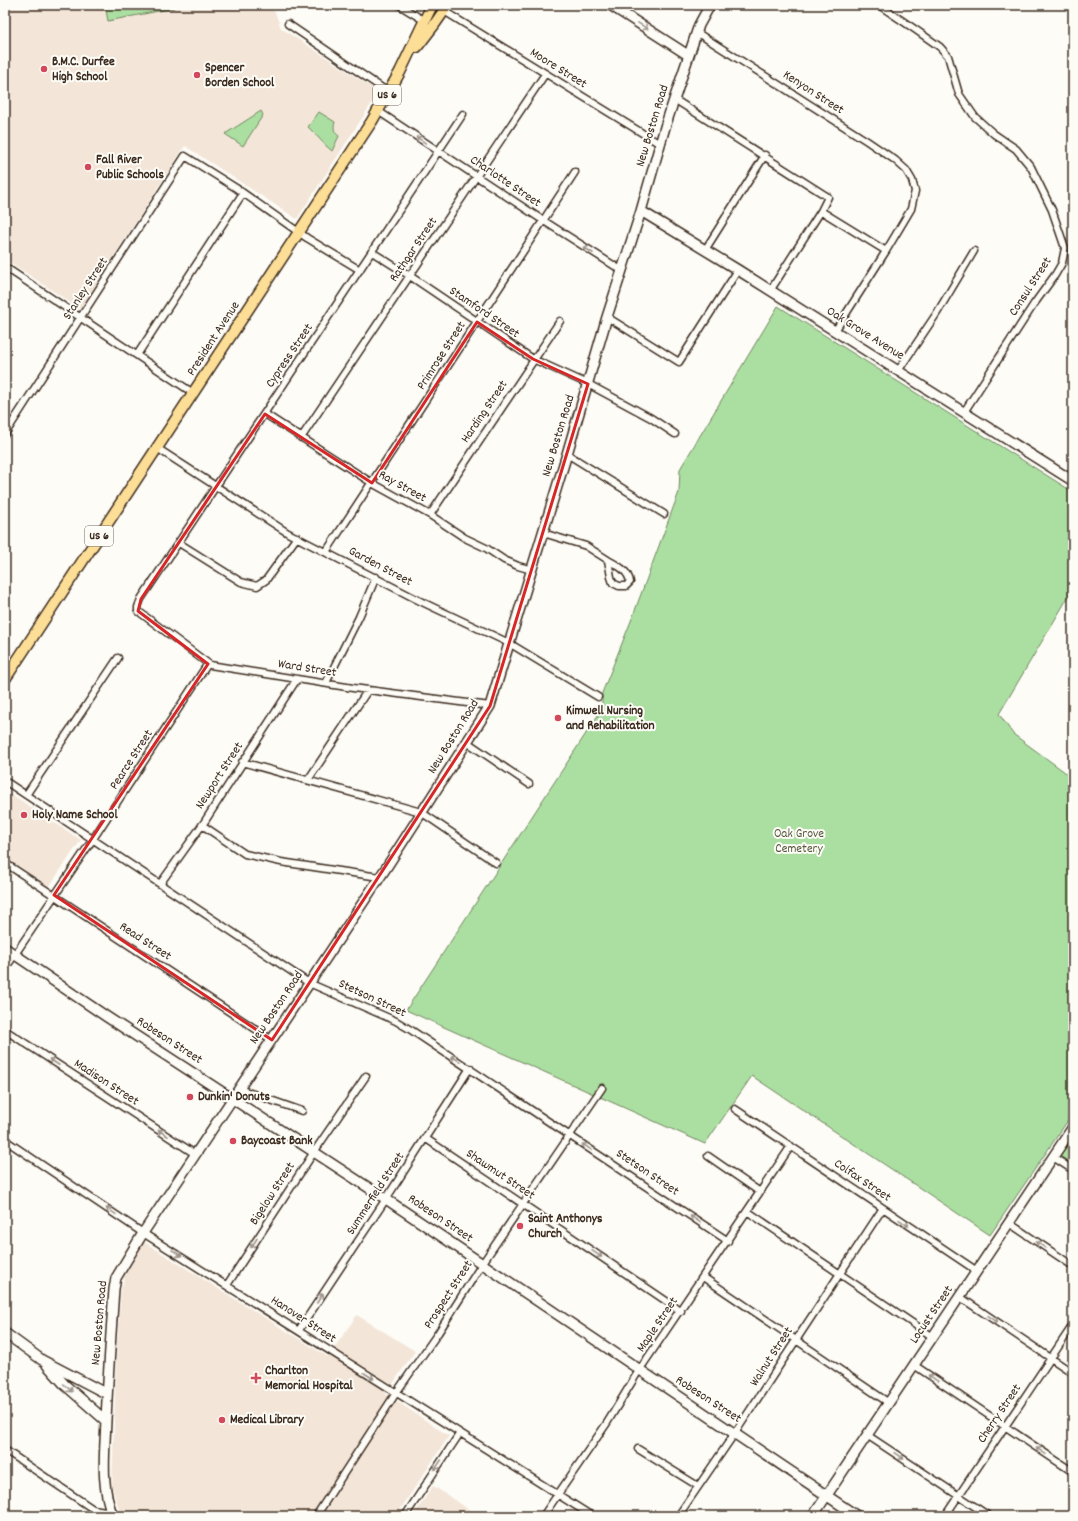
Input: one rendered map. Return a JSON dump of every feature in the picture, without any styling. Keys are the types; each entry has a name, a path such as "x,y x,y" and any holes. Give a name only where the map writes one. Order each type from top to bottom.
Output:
{"main road":[{"name":"President Avenue","path":"5,679 378,111 405,61 432,5"},
{"path":"405,61 446,8"}],"street":[{"path":"399,5 425,21"},
{"path":"610,5 688,55"},
{"name":"New Boston Road","path":"111,1515 104,1482 106,1394 116,1278 143,1233 272,1040 490,706 674,99 696,32 710,5"},
{"name":"Consul Street","path":"879,5 940,47 948,56 959,94 977,119 1016,149 1031,167 1052,210 1065,248 1062,262 1055,275 1034,304 964,412"},
{"name":"Moore Street","path":"446,8 545,74 660,144"},
{"path":"288,24 388,92"},
{"name":"Kenyon Street","path":"696,32 873,144 906,170 916,191 911,209 886,251"},
{"name":"Rathgar Street","path":"301,438 545,74"},
{"path":"674,99 765,155 828,197 770,291"},
{"name":"Charlotte Street","path":"378,111 544,222 622,270"},
{"name":"Cypress Street","path":"138,611 139,602 464,114"},
{"path":"705,250 765,155"},
{"name":"Stanley Street","path":"5,434 185,156 243,193"},
{"name":"Primrose Street","path":"326,552 544,222 575,172"},
{"path":"137,355 243,193 299,232 360,270"},
{"name":"Oak Grove Avenue","path":"641,211 738,270 1073,481"},
{"path":"820,211 886,251 835,331"},
{"path":"898,371 937,313 974,251"},
{"name":"Stamford Street","path":"372,252 533,359 588,384 651,418 675,434"},
{"path":"5,267 193,393"},
{"path":"607,317 679,362 738,270"},
{"name":"Harding Street","path":"430,515 533,359 560,321"},
{"name":"Ray Street","path":"265,414 372,483 430,515 465,538 486,548 504,560 532,570"},
{"name":"Garden Street","path":"157,448 216,487 297,537 422,602 509,643 598,697"},
{"path":"567,454 664,514"},
{"path":"543,533 586,546 621,567 628,575 630,582 626,586 619,586 613,583 608,560"},
{"path":"179,543 241,582 257,586 266,580 297,537"},
{"path":"326,683 359,617 376,577"},
{"name":"Ward Street","path":"138,611 210,665 368,690 490,706"},
{"path":"26,795 118,658"},
{"name":"Pearce Street","path":"5,969 93,839 207,665 210,665"},
{"name":"Newport Street","path":"160,884 202,825 297,679"},
{"path":"308,780 368,690"},
{"path":"467,742 529,784"},
{"path":"242,762 421,812 496,863"},
{"name":"Stetson Street","path":"5,781 309,983 396,1021 470,1068 728,1241"},
{"path":"202,825 244,854 281,862 379,877"},
{"name":"Read Street","path":"5,864 272,1040"},
{"name":"Robeson Street","path":"5,948 107,1017 386,1199 857,1516"},
{"name":"Madison Street","path":"5,1030 196,1154"},
{"name":"Summerfield Street","path":"299,1330 386,1199 470,1068"},
{"name":"Bigelow Street","path":"227,1285 314,1152 366,1076"},
{"name":"Prospect Street","path":"316,1516 396,1393 438,1333 482,1264 602,1088"},
{"path":"238,1089 302,1111"},
{"name":"Colfax Street","path":"735,1109 977,1271"},
{"name":"Locust Street","path":"813,1516 1073,1127"},
{"name":"Shawmut Street","path":"425,1138 681,1310"},
{"name":"Hanover Street","path":"5,1140 143,1233 592,1516"},
{"name":"Maple Street","path":"543,1516 608,1423 640,1370 791,1146"},
{"path":"708,1156 760,1192"},
{"path":"1053,1157 1073,1170"},
{"name":"Walnut Street","path":"678,1516 735,1433 883,1208"},
{"path":"747,1211 933,1337"},
{"path":"1009,1223 1073,1266"},
{"path":"703,1277 888,1403"},
{"path":"960,1297 1073,1373"},
{"name":"Cherry Street","path":"945,1516 1073,1325"},
{"path":"5,1333 42,1360 106,1394"},
{"path":"42,1360 65,1385 106,1421"},
{"path":"914,1365 1073,1472"},
{"path":"405,1516 460,1433"},
{"path":"867,1435 989,1516"},
{"path":"5,1450 93,1509 111,1515"},
{"path":"638,1450 698,1486"}],"highlighted area":[{"path":"477,322 533,359 588,384 490,706 272,1040 54,895 208,664 138,611 141,599 265,414 372,483"}],"shaded area":[{"name":"Fall River Public Schools","path":"5,5 264,5 275,12 281,28 379,92 297,219 185,146 80,309 5,259"},
{"name":"Holy Name School","path":"5,790 81,840 49,887 5,857"},
{"name":"Charlton Memorial Hospital","path":"144,1242 328,1357 357,1315 415,1351 386,1394 449,1436 396,1516 121,1516 112,1487 116,1361 121,1291 125,1275"},
{"path":"433,1486 438,1489 479,1516 413,1516"}],"green space":[{"path":"105,5 174,5 174,8 108,21"},
{"path":"261,111 263,115 243,146 225,134"},
{"path":"319,112 335,122 334,130 339,136 332,151 308,127"},
{"name":"Oak Grove Cemetery","path":"778,306 1073,492 1073,589 999,714 1013,734 1073,778 1073,1113 990,1235 752,1076 705,1144 406,1010 602,709 602,693 631,621 679,492 680,469"},
{"path":"1073,1136 1073,1164 1060,1156"}],"place":[{"name":"B.M.C. Durfee High School","path":"44,69"},
{"name":"Spencer Borden School","path":"197,75"},
{"name":"Fall River Public Schools","path":"88,167"},
{"name":"Kimwell Nursing and Rehabilitation","path":"558,718"},
{"name":"Holy Name School","path":"24,815"},
{"name":"Dunkin' Donuts","path":"190,1097"},
{"name":"Baycoast Bank","path":"233,1141"},
{"name":"Saint Anthonys Church","path":"520,1226"},
{"name":"Charlton Memorial Hospital","path":"256,1378"},
{"name":"Medical Library","path":"222,1420"}]}
